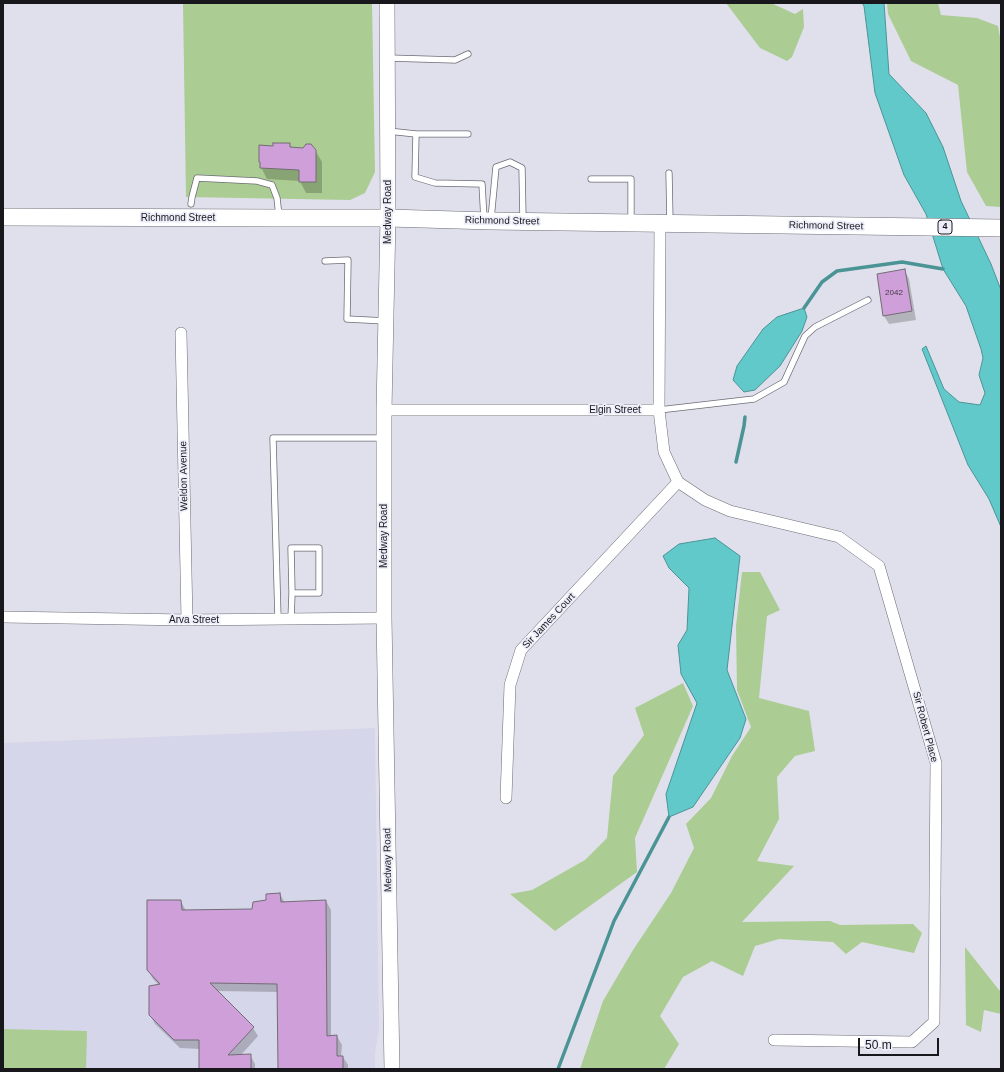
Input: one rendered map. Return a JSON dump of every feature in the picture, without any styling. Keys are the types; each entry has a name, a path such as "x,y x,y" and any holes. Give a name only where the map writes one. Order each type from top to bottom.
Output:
{"main road":[{"name":"Medway Road","path":"387,3 388,218 384,410 384,618 392,1069"},
{"name":"Richmond Street","path":"3,217 388,218 487,221 1001,228"}],"street":[{"path":"665,223 659,410 664,452 678,482"},
{"name":"Weldon Avenue","path":"181,333 187,620"},
{"name":"Elgin Street","path":"384,410 659,410"},
{"name":"Sir James Court","path":"506,798 510,685 522,650 678,482"},
{"name":"Sir Robert Place","path":"678,482 705,500 730,511 839,537 879,566 936,764 934,1022 912,1042 774,1040"},
{"name":"Arva Street","path":"3,617 187,620 384,618"}],"lane":[{"path":"388,58 455,60 468,54"},
{"path":"388,131 416,134 468,134"},
{"path":"416,134 415,177 435,183 482,184 487,221"},
{"path":"487,221 496,167 510,162 522,168 524,221"},
{"path":"665,223 670,173"},
{"path":"191,204 197,178 257,181 272,185 277,198 280,218"},
{"path":"591,179 631,179 631,223"},
{"path":"325,261 348,260 347,319 386,321"},
{"path":"659,410 754,399 784,382 805,336 815,328 868,300"},
{"path":"278,620 273,438 384,438"},
{"path":"291,619 291,548 319,548 319,593 292,593"}],"shaded area":[{"path":"375,728 379,1030 375,1053 375,1069 3,1069 3,743"}],"green space":[{"path":"183,3 372,3 375,172 365,193 350,200 186,197"},
{"path":"726,3 771,3 795,14 803,9 804,27 792,57 787,61 760,48"},
{"path":"887,3 938,3 941,15 977,18 998,26 1001,43 1001,207 986,206 967,172 958,85 911,61 888,14"},
{"path":"742,572 760,572 780,610 767,616 759,698 809,711 815,751 795,756 777,777 779,819 757,861 794,866 742,922 830,921 840,925 913,924 922,933 914,953 862,942 846,954 833,942 779,939 755,946 743,976 712,961 683,977 660,1016 679,1044 664,1069 580,1069 603,1001 633,950 671,893 694,848 686,824 711,798 732,756 751,727 737,690 736,626"},
{"path":"683,683 693,706 635,838 637,872 555,931 510,894 532,890 585,860 607,838 613,776 644,735 635,708"},
{"path":"965,947 999,990 1001,990 1001,1014 984,1010 981,1032 966,1025"},
{"path":"3,1029 87,1031 86,1069 3,1069"}],"water":[{"path":"862,3 884,3 889,74 926,113 943,147 961,201 991,264 1001,290 1001,527 989,499 968,465 922,349 926,346 944,389 959,402 980,405 985,393 979,375 983,358 981,349 966,306 943,269 926,214 904,175 875,93 864,6"},
{"path":"804,308 807,317 802,331 780,366 755,390 744,392 733,380 737,366 763,329 777,317"},
{"path":"715,538 740,556 727,670 746,719 740,738 693,807 669,817 666,794 697,703 681,674 678,645 687,630 689,588 669,568 663,556 679,544"}],"building":[{"path":"273,143 290,143 290,147 303,148 306,144 311,144 316,150 316,182 299,182 299,170 260,168 259,145 273,146"},
{"path":"905,269 912,311 883,316 877,274"},
{"path":"280,893 281,902 326,900 327,1036 337,1035 337,1056 343,1056 343,1069 278,1069 277,984 210,983 254,1027 228,1055 251,1054 251,1069 199,1069 199,1040 174,1040 149,1015 149,986 160,984 147,970 147,900 181,900 182,910 252,909 253,902 266,900 266,894"}],"waterway":[{"path":"804,308 822,282 837,271 902,262 943,269"},
{"path":"736,462 745,417"},
{"path":"558,1069 614,921 669,817"}]}
